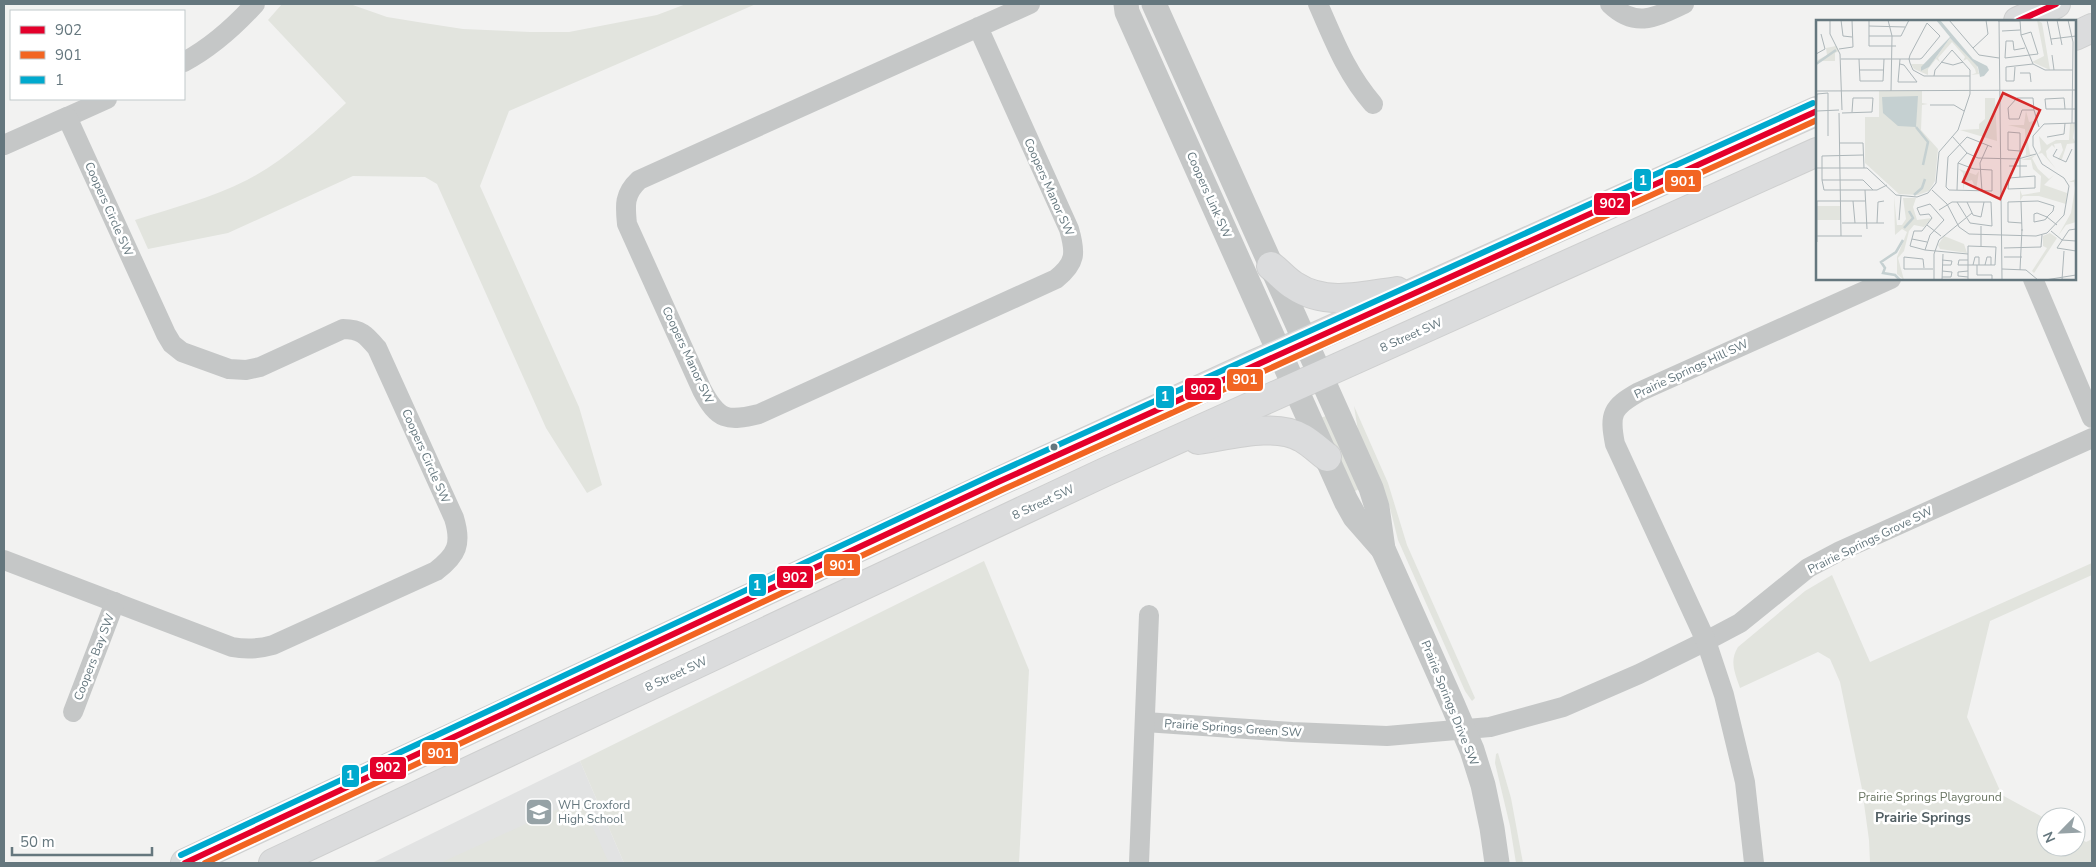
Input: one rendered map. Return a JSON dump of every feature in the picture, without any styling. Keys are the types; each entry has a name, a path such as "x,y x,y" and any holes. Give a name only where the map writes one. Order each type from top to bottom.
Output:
{"main road":[{"path":"2020,20 2056,4"},
{"path":"2076,36 2092,28"},
{"path":"184,863 989,486 1816,111"},
{"name":"8 Street SW","path":"273,863 1165,446 1816,152"},
{"path":"1271,266 1294,286 1314,296 1337,299 1430,286"},
{"path":"1165,446 1255,431 1281,431 1301,437 1326,457"}],"street":[{"path":"185,61 214,42 255,4"},
{"name":"Coopers Manor SW","path":"978,27 1069,229 1074,245 1073,257 1067,270 1056,279 759,414 738,420 722,417 710,406 702,390 627,224 626,205 630,189 639,180 978,27 1030,4"},
{"name":"Coopers Link SW","path":"1126,4 1127,12 1295,387"},
{"path":"1154,4 1320,375"},
{"path":"1318,4 1348,70 1357,86 1373,104"},
{"path":"1610,4 1629,17 1642,20 1658,16 1684,4"},
{"path":"4,145 105,100"},
{"name":"Coopers Circle SW","path":"4,560 232,647 246,650 274,645 436,571 449,561 457,547 459,533 454,518 377,348 367,336 356,329 344,328 260,367 246,370 229,370 182,352 172,344 67,117"},
{"name":"Prairie Springs Hill SW","path":"1706,641 1615,444 1611,426 1614,410 1624,400 1639,392 1890,280"},
{"path":"2033,280 2092,418"},
{"name":"Prairie Springs Drive SW","path":"1320,375 1371,488 1377,507 1383,549 1463,730 1483,785 1497,863"},
{"name":"Prairie Springs Drive SW","path":"1295,387 1346,501 1355,517 1383,549"},
{"name":"Prairie Springs Grove SW","path":"1463,730 1490,727 1562,707 1631,678 1740,623 1808,568 1840,551 2092,438"},
{"name":"Coopers Bay SW","path":"73,712 115,602"},
{"path":"1139,863 1149,615"},
{"path":"1706,641 1724,695 1736,741 1744,782 1754,863"},
{"name":"Prairie Springs Green SW","path":"1144,722 1387,736 1463,730"}],"shaded area":[{"name":"WH Croxford High School","path":"580,761 624,863 372,863"}],"green space":[{"path":"282,4 350,4 387,17 463,29 569,32 657,15 686,4 756,4 509,111 480,186 579,407 602,485 587,493 546,428 437,184 425,177 353,176 228,233 148,249 135,220 206,197 247,180 287,155 346,103 268,20"},
{"path":"1354,406 1388,483 1407,545 1475,698 1472,701 1465,691 1398,540 1389,504 1358,431"},
{"path":"1326,416 1359,489 1353,492 1320,418"},
{"path":"984,561 1029,670 1019,863 624,863 580,761"},
{"name":"Prairie Springs Playground","path":"2092,563 2092,575 1990,621 1967,717 2002,795 2036,814 2036,857 2086,857 2086,842 2092,839 2092,863 1870,863 1862,789 1840,682 1830,659 1818,652 1740,688 1733,662 1738,647 1805,591 1832,575 1870,662"},
{"path":"1498,753 1511,798 1523,863 1516,863 1510,826 1495,763 1496,754"},
{"path":"580,799 609,863 440,863"}],"transit line":[{"name":"902","path":"2020,20 2056,4"},
{"name":"1","path":"181,855 994,474 1813,103"},
{"name":"902","path":"185,863 998,482 1816,111"},
{"name":"901","path":"205,863 1002,490 1816,120"}],"place":[{"name":"WH Croxford High School","path":"539,812"}],"district":[{"name":"Prairie Springs","path":"1923,817"}]}
